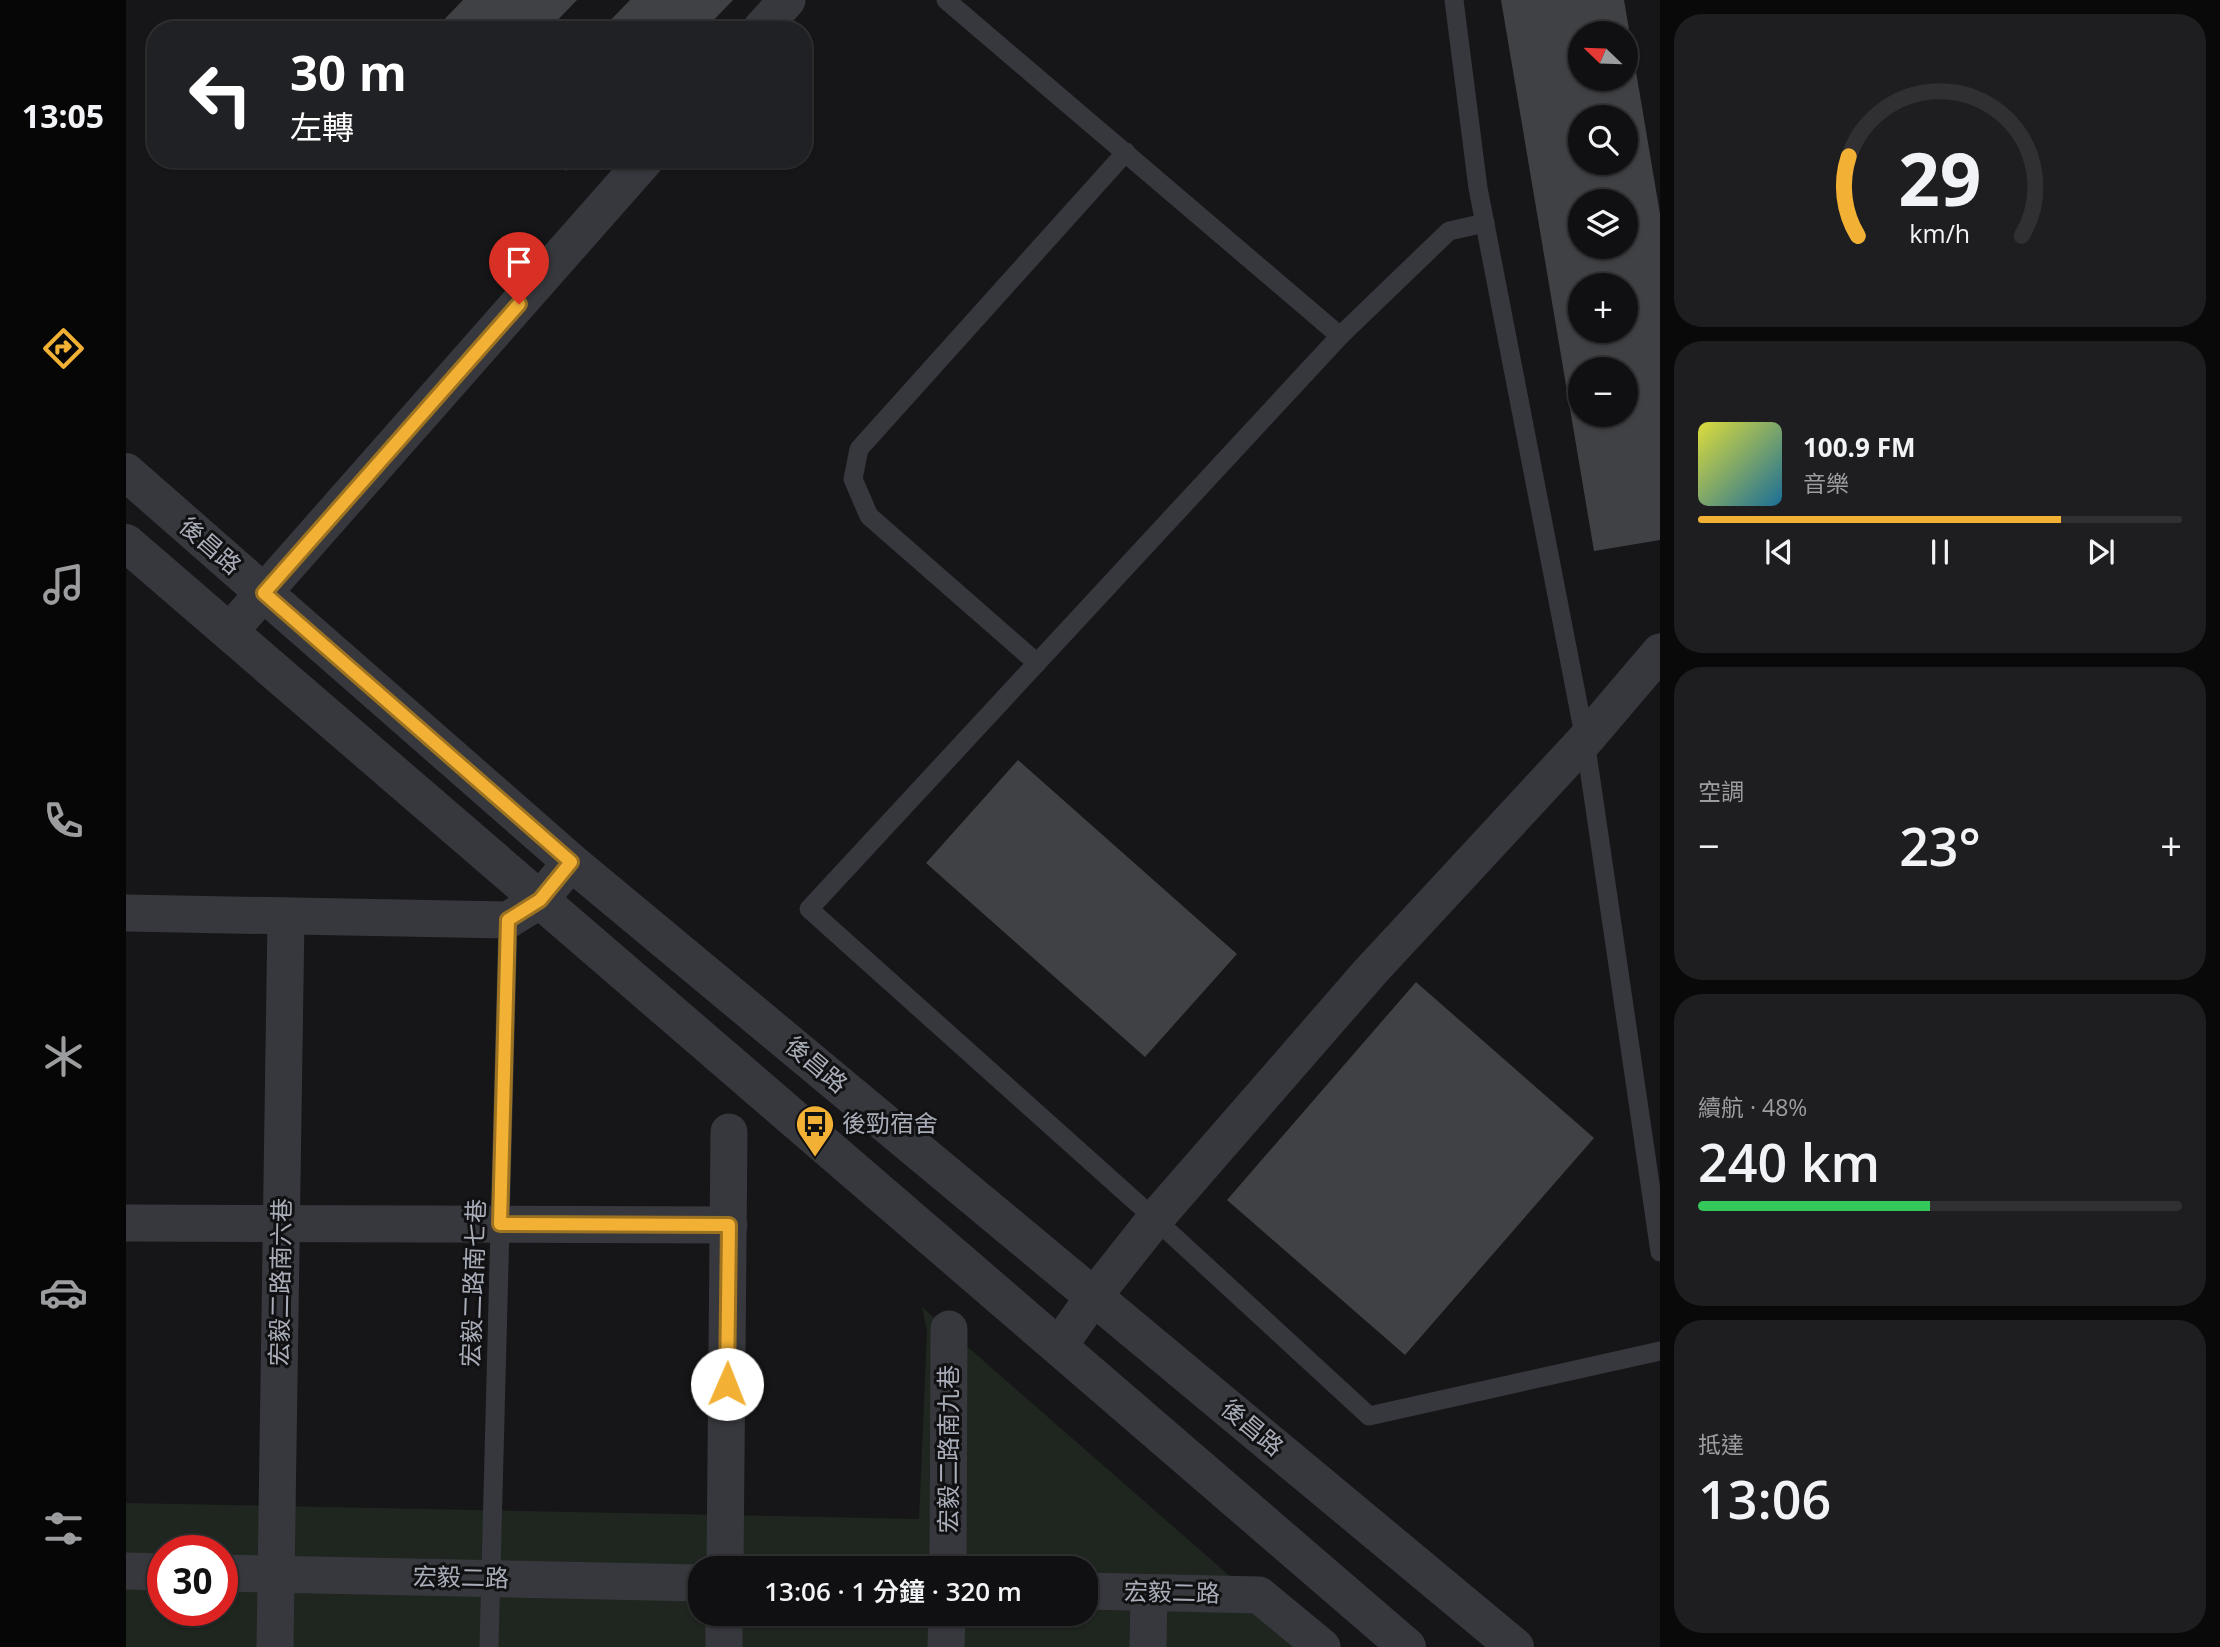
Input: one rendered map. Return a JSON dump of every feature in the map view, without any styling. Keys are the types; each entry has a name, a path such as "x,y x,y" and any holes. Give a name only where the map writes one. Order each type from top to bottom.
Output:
{"street":[{"path":"768,21 787,0"},
{"path":"229,632 638,168"},
{"name":"後昌路","path":"126,472 571,862 1515,1647"},
{"path":"126,543 1407,1647"},
{"path":"1059,1346 1094,1296 1155,1219 1370,972 1585,740 1660,652"},
{"path":"126,913 508,920 540,900 571,862"},
{"name":"宏毅二路南六巷","path":"275,1647 286,916"},
{"path":"725,1556 729,1132"},
{"path":"126,1223 729,1225"},
{"name":"宏毅二路南九巷","path":"948,1556 949,1329"},
{"path":"126,1571 147,1572"},
{"name":"宏毅二路","path":"238,1573 688,1583"},
{"name":"宏毅二路","path":"1098,1591 1259,1595 1322,1647"},
{"path":"1148,1647 1149,1593"},
{"path":"724,1626 724,1647"},
{"path":"946,1647 947,1626"}],"lane":[{"path":"946,0 1340,336"},
{"path":"1454,0 1478,188 1585,740 1660,1252"},
{"path":"1037,663 869,516 853,480 859,449 1126,152"},
{"path":"1485,223 1449,231 1340,336 808,909 1155,1219 1369,1416 1660,1350"},
{"name":"宏毅二路南七巷","path":"489,1647 508,920"}],"shaded area":[{"path":"922,1307 1311,1647 126,1647 126,1503 919,1519 927,1331"}],"building":[{"path":"463,0 577,0 557,21 443,21"},
{"path":"630,0 733,0 713,21 610,21"},
{"path":"1501,0 1624,0 1628,21 1568,21 1568,91 1638,91 1638,83 1660,214 1660,540 1594,551 1573,427 1638,427 1638,357 1568,357 1568,397"},
{"path":"1018,760 1237,954 1145,1057 926,863"},
{"path":"1416,982 1594,1138 1405,1355 1227,1200"}],"place":[{"name":"後勁宿舍","path":"815,1158"}],"route":[{"path":"519,304 264,593 571,862 540,900 508,920 500,1224 729,1225 727,1384"}]}
